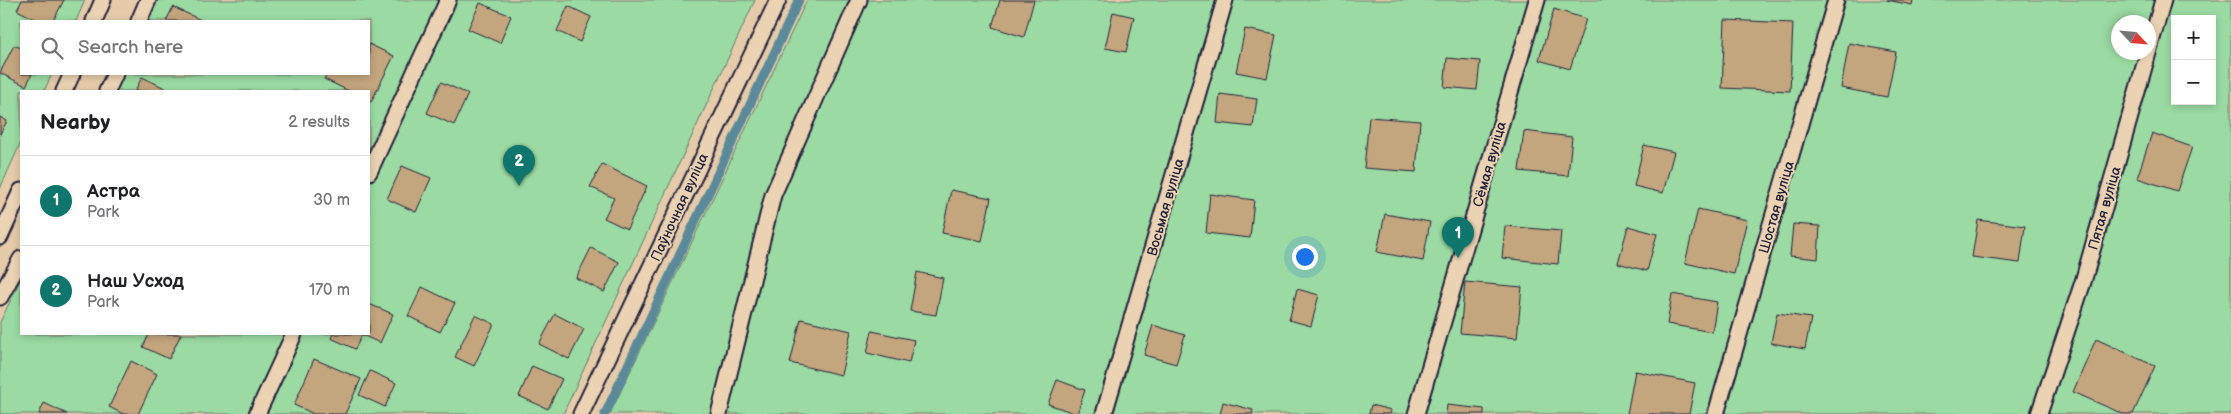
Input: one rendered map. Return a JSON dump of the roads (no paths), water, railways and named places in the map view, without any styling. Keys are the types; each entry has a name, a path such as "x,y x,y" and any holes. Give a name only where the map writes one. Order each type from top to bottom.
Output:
{"lane":[{"path":"94,20 103,0"},
{"path":"139,20 148,0"},
{"path":"370,170 448,0"},
{"path":"719,414 773,195 859,0"},
{"name":"Восьмая вуліца","path":"1104,414 1225,0"},
{"name":"Сёмая вуліца","path":"1416,414 1537,0"},
{"name":"Шостая вуліца","path":"1716,414 1836,0"},
{"name":"Пятая вуліца","path":"2039,414 2083,282 2164,0"},
{"name":"Паўночная вуліца","path":"581,414 775,1"},
{"path":"64,90 72,75"},
{"path":"107,90 115,75"},
{"path":"2,228 20,193"},
{"path":"0,297 20,261"},
{"path":"258,414 294,335"}],"waterway":[{"path":"605,414 799,0"}],"place":[{"name":"Наш Усход","path":"519,186"},
{"name":"Астра","path":"1458,258"}]}
